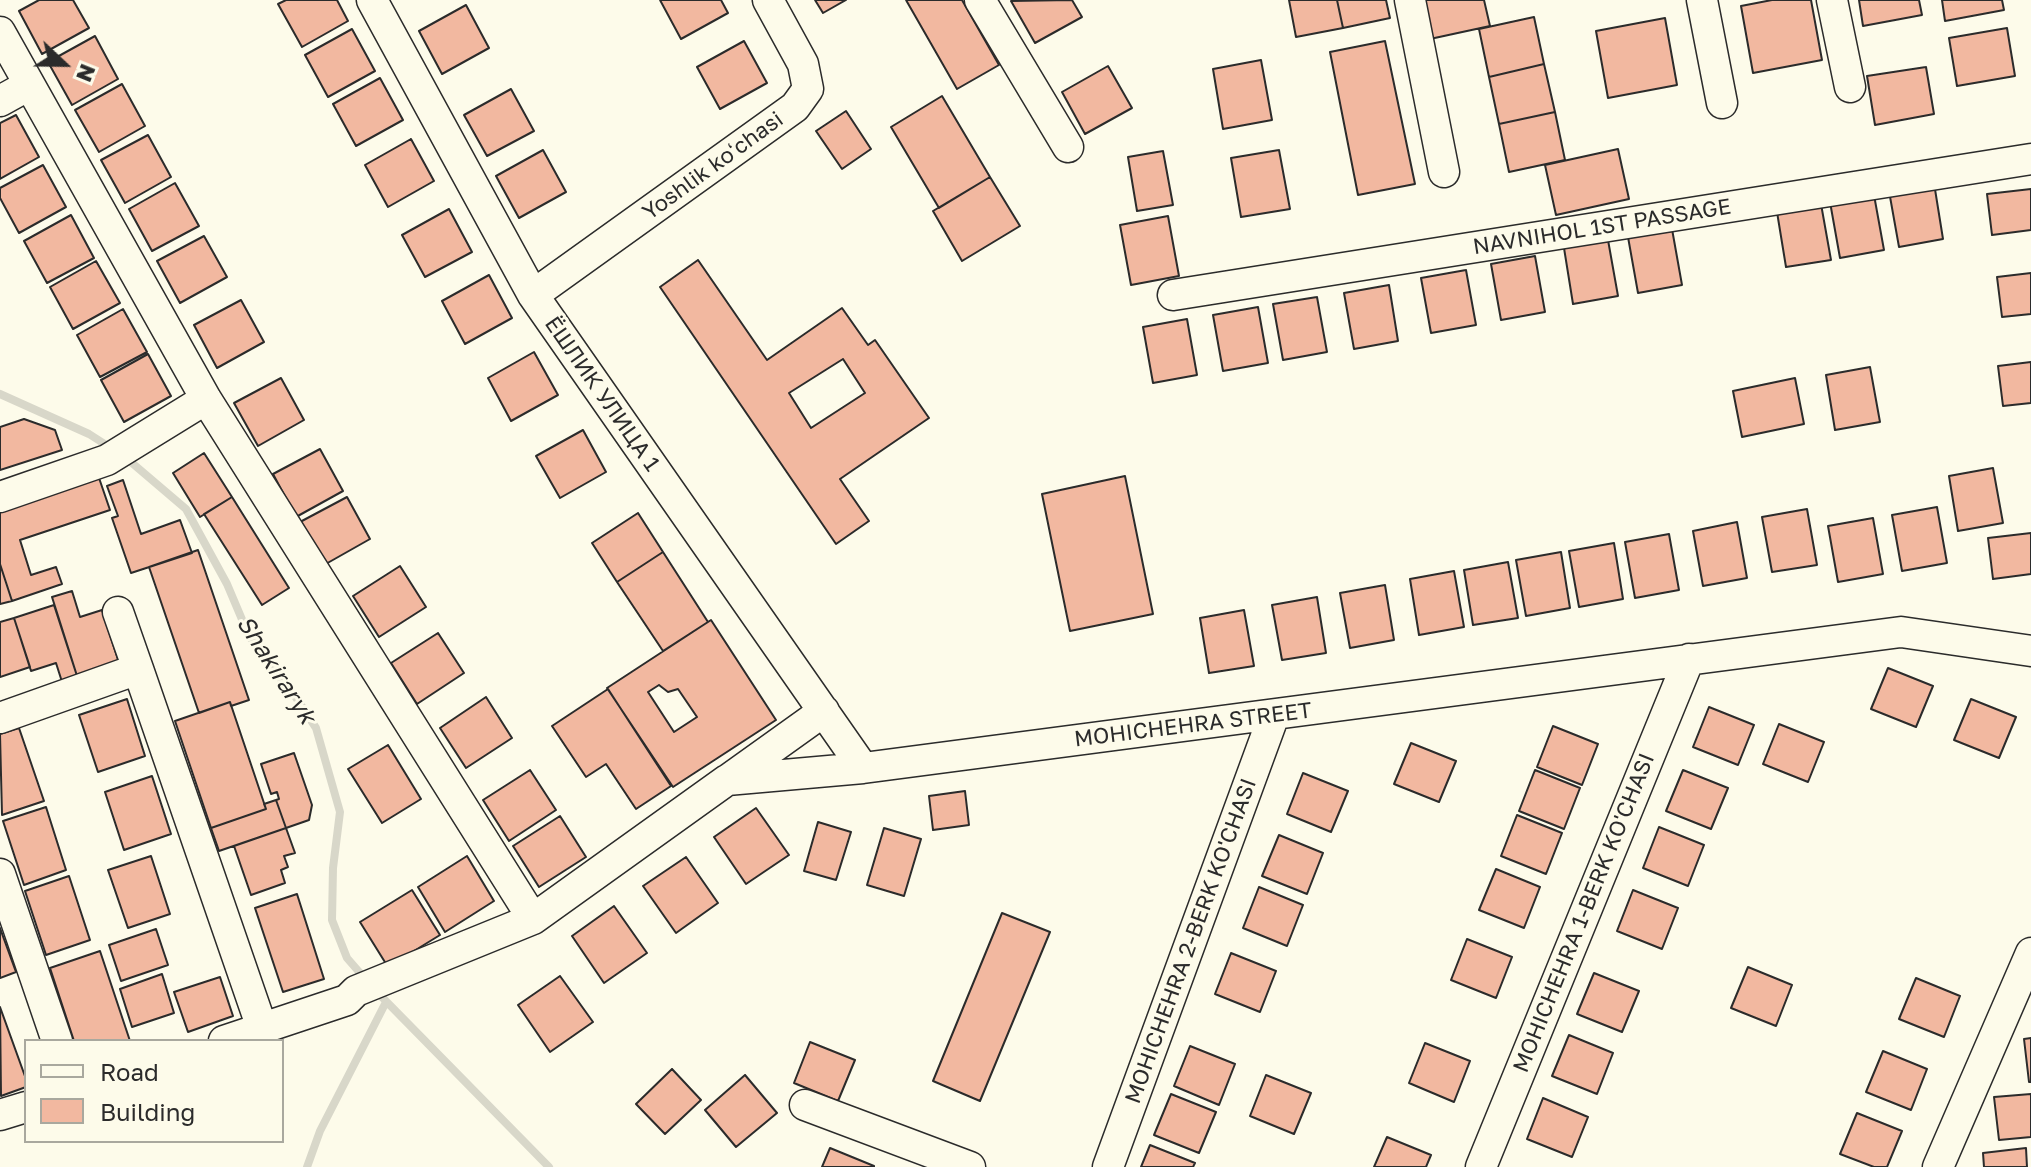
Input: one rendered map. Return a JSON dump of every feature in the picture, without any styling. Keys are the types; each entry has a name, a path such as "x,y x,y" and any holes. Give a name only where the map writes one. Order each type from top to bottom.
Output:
{"street":[{"name":"ЁШЛИК УЛИЦА 1","path":"372,0 533,295 863,768"},
{"name":"Yoshlik koʻchasi","path":"533,295 795,107 808,89 803,64 768,0"},
{"path":"980,0 1068,147"},
{"path":"1410,0 1444,172"},
{"path":"1702,0 1722,103"},
{"path":"1832,0 1850,87"},
{"path":"0,32 206,399 533,919"},
{"path":"0,101 29,85"},
{"name":"NAVNIHOL 1ST PASSAGE","path":"1173,295 2031,159"},
{"path":"0,497 107,460 206,399"},
{"path":"118,612 262,1028"},
{"name":"MOHICHEHRA STREET","path":"727,780 863,768 1901,632 2031,651"},
{"name":"MOHICHEHRA 1-BERK KO'CHASI","path":"1481,1167 1689,659"},
{"path":"0,718 138,669"},
{"path":"230,1039 347,1000 356,991 533,919 824,711"},
{"name":"MOHICHEHRA 2-BERK KO'CHASI","path":"1108,1167 1274,715"},
{"path":"0,874 56,1039"},
{"path":"1938,1167 2031,953"},
{"path":"805,1105 970,1167"},
{"path":"0,1115 24,1108"}],"building":[{"path":"39,0 73,0 89,28 42,54 19,11"},
{"path":"286,0 337,0 348,21 302,47 278,4"},
{"path":"660,0 721,0 728,13 681,39"},
{"path":"815,0 846,0 823,13"},
{"path":"906,0 962,0 999,65 957,89"},
{"path":"1072,0 1082,17 1035,43 1011,1"},
{"path":"1289,0 1337,0 1343,28 1296,37"},
{"path":"1337,0 1386,0 1390,18 1343,28"},
{"path":"1422,0 1484,0 1490,26 1430,39"},
{"path":"1772,0 1811,0 1822,60 1753,73 1741,6"},
{"path":"1859,0 1919,0 1922,15 1863,26"},
{"path":"1942,0 2002,0 2004,10 1945,21"},
{"path":"466,5 489,48 442,74 419,31"},
{"path":"1534,17 1544,64 1489,77 1479,29"},
{"path":"1665,18 1677,85 1608,98 1596,31"},
{"path":"2007,28 2015,76 1957,86 1949,38"},
{"path":"352,29 375,71 328,97 305,55"},
{"path":"95,36 118,79 72,105 48,62"},
{"path":"744,41 767,83 720,109 697,67"},
{"path":"1385,41 1415,184 1358,195 1330,52"},
{"path":"1261,60 1272,120 1223,129 1213,69"},
{"path":"1544,64 1555,112 1499,124 1489,77"},
{"path":"1108,66 1132,108 1085,134 1062,92"},
{"path":"1926,67 1934,114 1875,125 1867,76"},
{"path":"380,78 403,120 356,146 333,104"},
{"path":"122,84 145,126 99,152 75,110"},
{"path":"511,89 534,131 487,156 464,115"},
{"path":"942,96 990,177 939,208 891,127"},
{"path":"846,111 871,149 842,169 816,131"},
{"path":"1555,112 1565,160 1509,172 1499,124"},
{"path":"16,115 39,157 0,179 0,123"},
{"path":"148,135 171,177 125,203 101,160"},
{"path":"411,139 434,181 388,207 365,165"},
{"path":"1618,149 1629,199 1556,215 1545,165"},
{"path":"543,150 566,192 519,218 496,176"},
{"path":"1279,150 1290,209 1241,217 1231,158"},
{"path":"1163,151 1173,205 1137,211 1128,157"},
{"path":"43,165 66,207 19,233 0,198 0,188"},
{"path":"990,177 1020,226 962,261 933,211"},
{"path":"175,183 199,226 152,251 129,209"},
{"path":"1934,183 1943,239 1899,247 1889,191"},
{"path":"2031,189 2031,230 1992,235 1987,194"},
{"path":"1874,195 1884,250 1840,258 1830,202"},
{"path":"1821,204 1831,260 1786,267 1777,212"},
{"path":"449,209 472,252 425,277 402,235"},
{"path":"71,215 94,258 47,283 24,241"},
{"path":"1168,216 1179,276 1131,285 1120,225"},
{"path":"1672,229 1682,285 1638,293 1628,237"},
{"path":"204,236 227,277 180,303 157,261"},
{"path":"1608,240 1618,296 1573,304 1564,248"},
{"path":"1535,256 1545,312 1501,320 1491,264"},
{"path":"698,260 767,360 842,308 868,345 875,340 929,418 840,479 869,521 836,544 660,287","holes":["843,359 865,393 811,428 789,393"]},
{"path":"96,261 120,303 73,329 50,287"},
{"path":"1466,270 1476,325 1431,333 1421,278"},
{"path":"2031,273 2031,314 2002,317 1997,277"},
{"path":"489,275 512,318 465,344 442,301"},
{"path":"1389,285 1398,341 1354,349 1344,293"},
{"path":"1317,297 1327,352 1283,360 1273,304"},
{"path":"241,300 264,342 217,368 194,325"},
{"path":"1258,307 1268,363 1223,371 1213,315"},
{"path":"123,309 147,352 100,377 77,335"},
{"path":"1187,319 1197,375 1153,383 1143,327"},
{"path":"534,352 558,395 511,421 488,378"},
{"path":"148,354 171,396 124,422 101,380"},
{"path":"2031,362 2031,403 2003,406 1998,366"},
{"path":"1870,367 1880,422 1835,430 1826,375"},
{"path":"281,378 304,420 258,446 234,403"},
{"path":"1795,378 1804,424 1742,437 1733,391"},
{"path":"24,419 55,430 62,450 0,470 0,427"},
{"path":"583,430 606,472 560,498 536,456"},
{"path":"320,449 343,491 296,517 273,474"},
{"path":"204,453 232,497 200,517 173,473"},
{"path":"1993,468 2003,523 1958,531 1949,476"},
{"path":"98,475 110,510 20,540 31,575 56,567 62,584 12,601 0,564 0,507"},
{"path":"1125,476 1153,614 1070,631 1042,494"},
{"path":"123,480 141,534 180,520 192,553 131,573 112,518 118,516 107,486"},
{"path":"232,497 289,588 262,605 204,514"},
{"path":"347,497 370,539 324,565 300,522"},
{"path":"1937,507 1947,563 1902,571 1892,515"},
{"path":"1807,509 1817,565 1772,572 1762,517"},
{"path":"638,513 663,552 617,582 592,543"},
{"path":"1873,518 1883,574 1838,582 1828,526"},
{"path":"1737,522 1747,578 1703,586 1693,531"},
{"path":"2031,533 2031,574 1993,579 1988,538"},
{"path":"1669,534 1679,590 1635,598 1625,542"},
{"path":"1614,543 1623,599 1579,607 1569,551"},
{"path":"198,550 249,700 231,706 230,702 199,713 149,567"},
{"path":"663,552 708,622 663,651 617,582"},
{"path":"1561,552 1570,608 1526,616 1516,560"},
{"path":"1508,562 1518,618 1473,625 1464,570"},
{"path":"0,564 12,601 0,604"},
{"path":"400,566 426,607 379,637 353,596"},
{"path":"1454,571 1464,627 1419,635 1410,579"},
{"path":"1385,585 1394,640 1350,648 1340,593"},
{"path":"72,591 80,617 102,610 120,666 78,679 52,597"},
{"path":"1317,597 1326,653 1282,660 1272,605"},
{"path":"54,605 78,679 63,685 56,663 31,671 14,618"},
{"path":"1244,610 1254,666 1209,673 1200,618"},
{"path":"14,618 30,667 0,677 0,622"},
{"path":"711,620 776,720 673,787 607,688","holes":["659,685 668,692 678,689 697,717 674,732 648,692"]},
{"path":"438,633 464,673 417,704 391,663"},
{"path":"1888,668 1933,686 1916,727 1871,709"},
{"path":"608,689 671,786 636,809 606,764 586,777 552,726"},
{"path":"486,697 512,738 466,768 440,728"},
{"path":"127,699 145,756 98,772 79,715"},
{"path":"1971,699 2016,717 1999,758 1954,740"},
{"path":"230,702 266,809 211,828 175,721"},
{"path":"1709,707 1754,725 1738,765 1693,747"},
{"path":"1779,724 1824,742 1808,782 1763,764"},
{"path":"1553,726 1598,744 1582,785 1537,767"},
{"path":"19,728 44,801 2,815 0,734"},
{"path":"1411,743 1456,761 1439,802 1394,784"},
{"path":"388,745 421,799 382,823 348,769"},
{"path":"294,753 312,805 309,820 286,828 276,800 279,799 277,792 271,794 261,764"},
{"path":"530,770 556,810 509,841 483,800"},
{"path":"1535,770 1580,788 1564,829 1519,811"},
{"path":"1683,770 1728,788 1711,829 1666,811"},
{"path":"1303,773 1348,791 1331,832 1287,814"},
{"path":"152,776 171,834 124,850 105,792"},
{"path":"965,791 969,825 933,830 929,796"},
{"path":"276,800 286,828 219,851 211,828 266,809 264,804"},
{"path":"46,807 66,870 24,885 3,821"},
{"path":"756,808 789,855 746,884 714,837"},
{"path":"1517,815 1562,833 1546,874 1501,856"},
{"path":"560,816 586,857 539,887 513,846"},
{"path":"818,822 851,832 836,880 804,871"},
{"path":"1659,827 1704,845 1688,886 1643,868"},
{"path":"286,828 295,853 284,856 288,867 281,870 285,883 251,895 234,846"},
{"path":"884,828 921,839 904,896 867,885"},
{"path":"1279,835 1323,853 1307,894 1262,876"},
{"path":"151,856 170,914 128,928 108,870"},
{"path":"467,856 494,901 445,932 418,887"},
{"path":"686,857 718,903 676,933 643,886"},
{"path":"1496,869 1540,887 1524,928 1479,910"},
{"path":"69,876 90,940 46,955 25,891"},
{"path":"1259,887 1303,905 1287,946 1243,928"},
{"path":"412,890 440,935 388,967 360,922"},
{"path":"1633,890 1678,908 1662,949 1617,931"},
{"path":"297,894 324,979 283,992 255,908"},
{"path":"614,906 647,953 604,983 572,936"},
{"path":"1002,913 1050,932 980,1101 933,1081"},
{"path":"0,928 16,972 0,978"},
{"path":"156,929 168,965 121,981 109,945"},
{"path":"1467,939 1512,957 1496,998 1451,980"},
{"path":"100,951 129,1039 73,1039 50,968"},
{"path":"1231,953 1276,971 1260,1012 1215,994"},
{"path":"1748,967 1792,985 1776,1026 1731,1008"},
{"path":"1594,973 1639,991 1622,1032 1577,1014"},
{"path":"162,974 174,1013 132,1027 120,989"},
{"path":"560,976 593,1022 550,1052 518,1005"},
{"path":"220,977 233,1016 188,1032 174,992"},
{"path":"1916,978 1960,996 1944,1037 1899,1019"},
{"path":"0,1007 24,1073 24,1088 1,1096"},
{"path":"1569,1035 1613,1053 1597,1094 1552,1076"},
{"path":"2031,1038 2031,1082 2029,1082 2024,1039"},
{"path":"810,1042 855,1060 838,1101 794,1083"},
{"path":"1425,1043 1470,1061 1454,1102 1409,1083"},
{"path":"1190,1046 1235,1064 1219,1105 1174,1086"},
{"path":"1883,1051 1927,1069 1911,1110 1866,1092"},
{"path":"672,1069 701,1100 665,1134 636,1104"},
{"path":"745,1075 777,1113 736,1147 705,1110"},
{"path":"1266,1075 1311,1093 1294,1134 1250,1116"},
{"path":"1171,1094 1216,1112 1199,1153 1154,1135"},
{"path":"2031,1094 2031,1137 1999,1140 1994,1097"},
{"path":"1543,1098 1588,1117 1572,1157 1527,1139"},
{"path":"1857,1113 1902,1131 1887,1167 1874,1167 1840,1154"},
{"path":"1387,1137 1431,1155 1426,1167 1374,1167"},
{"path":"1150,1145 1195,1163 1193,1167 1141,1167"},
{"path":"830,1148 874,1166 874,1167 822,1167"},
{"path":"2026,1148 2027,1167 1984,1167 1983,1153"}],"waterway":[{"name":"Shakiraryk","path":"0,394 89,434 114,450"},
{"name":"Shakiraryk","path":"125,457 186,509 227,584 249,636 316,728 340,812 333,868 332,920 347,958 367,981"},
{"name":"Shakiraryk","path":"376,991 549,1167"},
{"path":"307,1167 320,1131 386,1002"}]}
